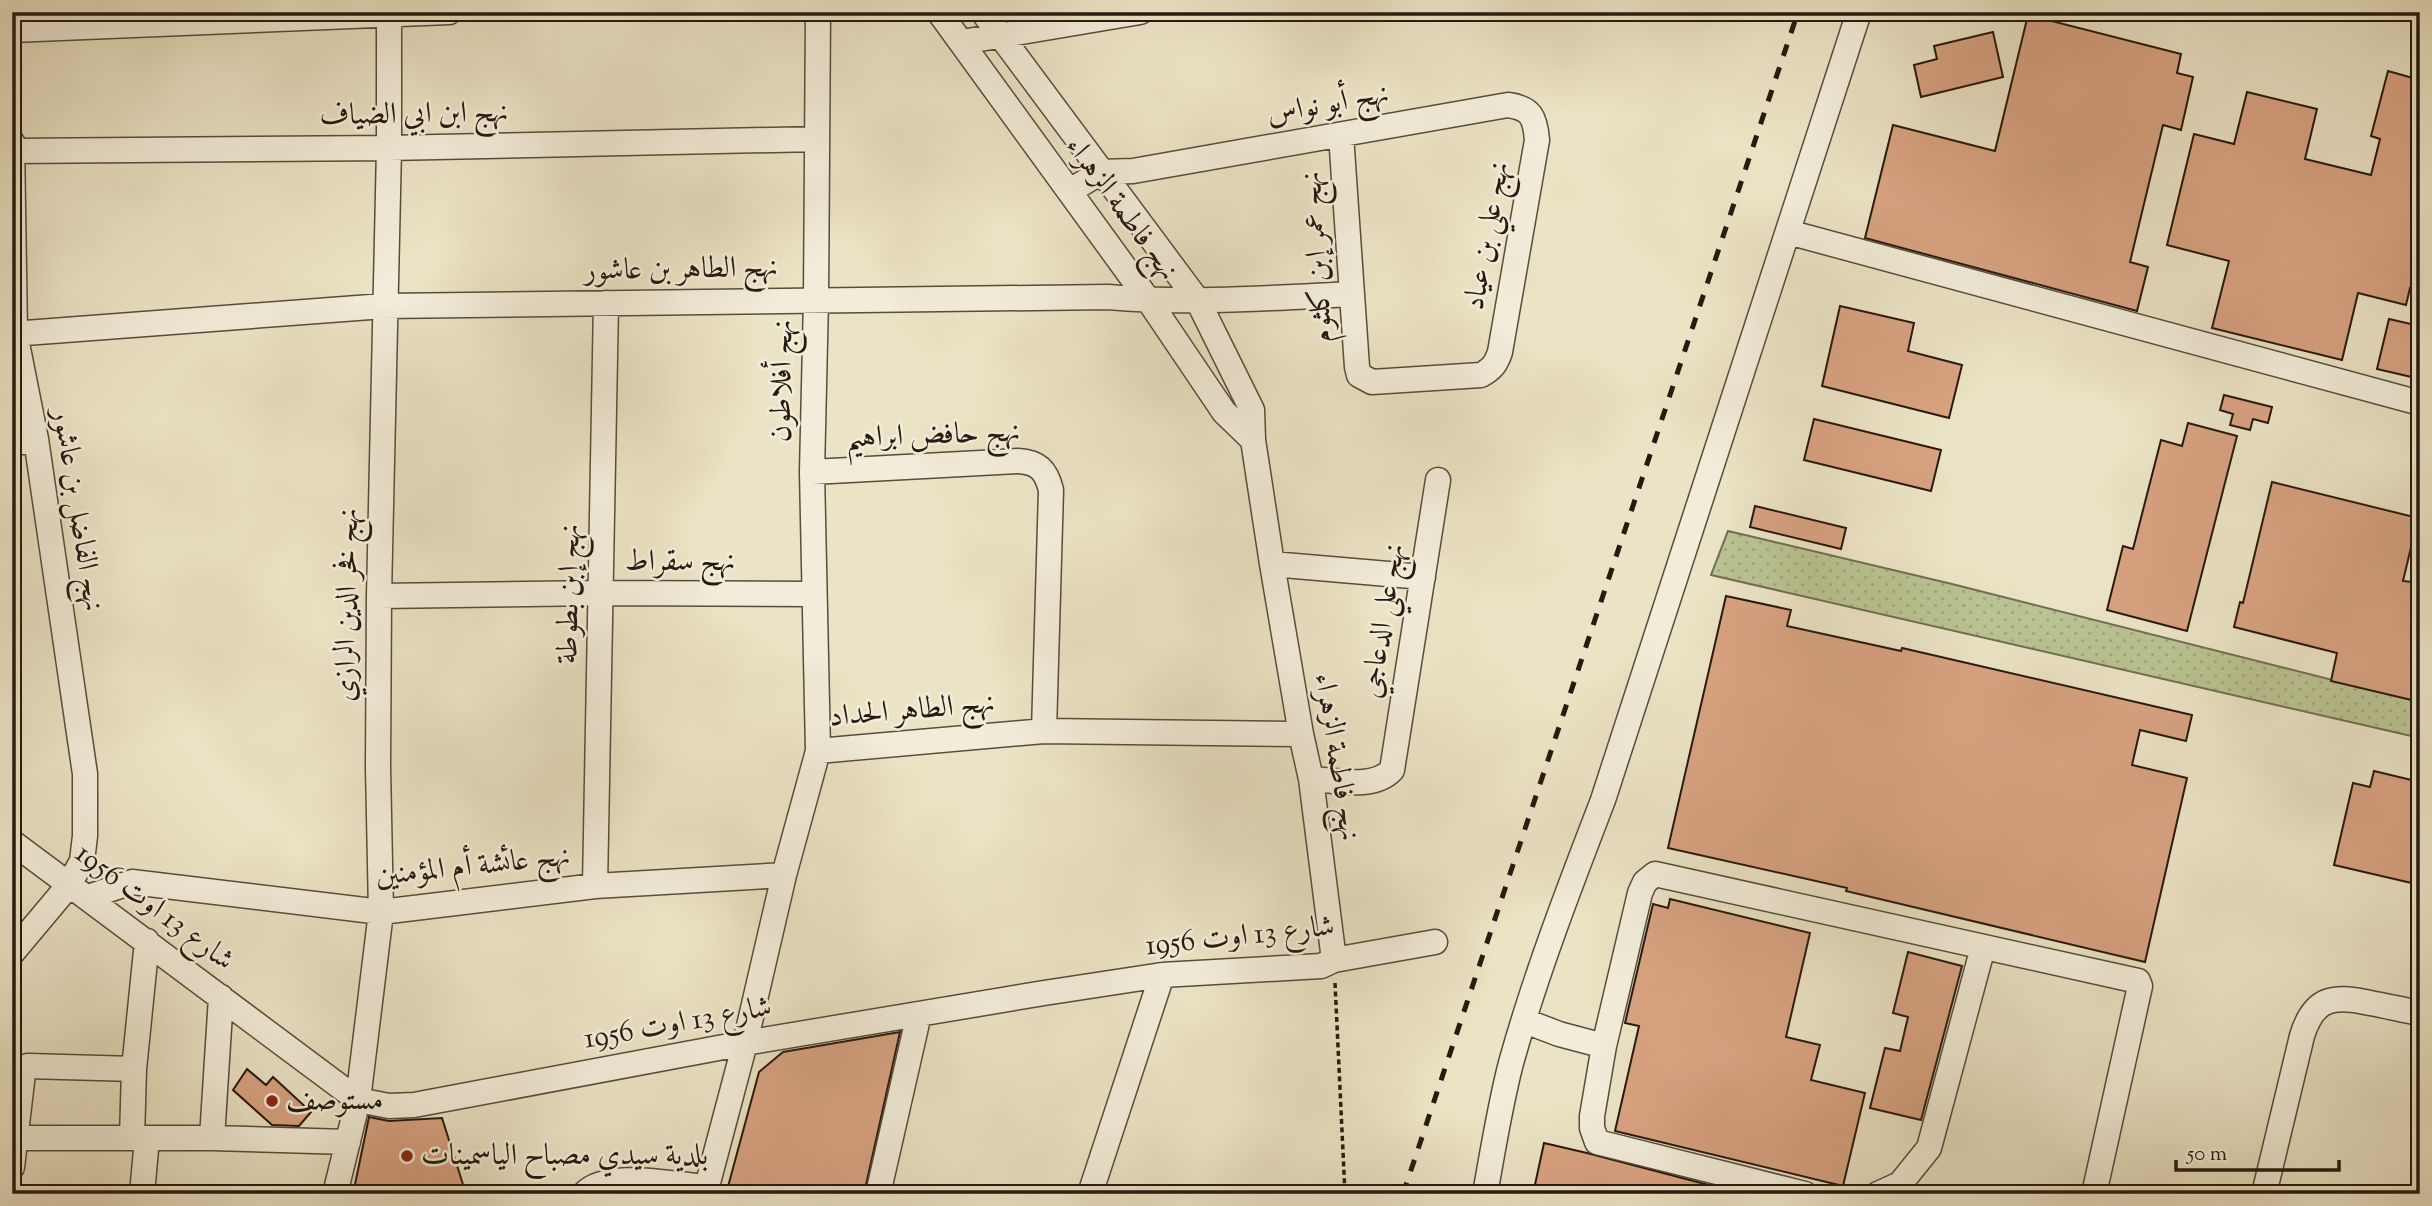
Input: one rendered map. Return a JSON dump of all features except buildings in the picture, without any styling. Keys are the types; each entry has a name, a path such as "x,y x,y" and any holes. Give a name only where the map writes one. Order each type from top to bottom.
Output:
{"street":[{"path":"12,30 449,12"},
{"name":"نهج أفلاطون","path":"818,12 812,472 818,751"},
{"name":"نهج فاطمة الزهراء","path":"939,12 1149,301 1223,412 1254,440"},
{"name":"نهج فاطمة الزهراء","path":"983,12 1002,34 1198,301 1252,410 1272,564 1311,779 1334,960"},
{"path":"962,42 1140,12"},
{"path":"1485,1194 1506,1083 1525,1021 1559,917 1603,800 1859,12"},
{"name":"نهج فخر الدين الرازي","path":"334,1194 358,1100 381,912 379,596 384,306 390,148 389,13"},
{"name":"نهج أبو نواس","path":"1101,172 1133,171 1508,105 1523,107 1531,114"},
{"name":"نهج علي بن عياد","path":"1359,375 1372,382 1481,374 1493,367 1500,352 1537,140 1531,114"},
{"name":"نهج عمر إبن كلثوم","path":"1341,135 1356,367 1359,375"},
{"name":"نهج ابن ابي الضياف","path":"12,151 390,148 817,139"},
{"name":"نهج الفاضل بن عاشور","path":"12,142 14,333 24,442 85,774 85,836 79,891"},
{"path":"1089,218 1121,197 1133,171"},
{"path":"1070,191 1101,172"},
{"path":"1787,232 2420,403"},
{"name":"نهج الطاهر بن عاشور","path":"14,333 384,306 1108,297 1149,301 1198,301 1351,294"},
{"name":"نهج إبن بطوطة","path":"595,886 607,303"},
{"name":"نهج حافض ابراهيم","path":"812,472 1018,461 1030,462 1041,468 1048,477 1051,490 1044,731"},
{"name":"نهج علي الدعاجي","path":"1311,779 1374,782 1385,778 1392,770 1438,480"},
{"path":"1272,564 1423,577"},
{"name":"نهج سقراط","path":"379,596 814,594"},
{"name":"نهج الطاهر الحداد","path":"706,1191 745,1043 784,875 818,751 1044,731 1301,734"},
{"name":"شارع 13 اوت 1956","path":"12,842 358,1100 389,1106 414,1105 745,1043 1162,975 1321,966 1334,960 1435,942"},
{"path":"1805,1194 1597,1142 1592,1128 1592,1116 1604,1046 1640,893 1645,882 1655,874 2138,981 2140,986 2094,1194"},
{"name":"نهج عائشة أم المؤمنين","path":"79,891 132,882 381,912 595,886 784,875"},
{"path":"12,953 79,891"},
{"path":"142,1194 134,1069 147,941"},
{"path":"1878,1194 1900,1184 1929,1148 1983,947"},
{"path":"1090,1194 1162,975"},
{"path":"212,1138 222,997"},
{"path":"2264,1194 2305,1027 2308,1018 2319,1005 2335,998 2353,999 2420,1013"},
{"path":"878,1194 919,1014"},
{"path":"1525,1021 1559,1034 1604,1046"},
{"path":"12,1167 23,1073 28,1066 134,1069"},
{"path":"16,1138 212,1138 348,1142"},
{"path":"584,1194 602,1182 626,1180 706,1191"}],"path":[{"path":"1334,960 1345,1194"}],"green space":[{"path":"1728,531 1952,584 2420,702 2420,738 1711,575"}],"railway":[{"path":"1403,1194 1798,12"}],"place":[{"name":"مستوصف","path":"272,1101"},
{"name":"بلدية سيدي مصباح الياسمينات","path":"407,1156"}]}
